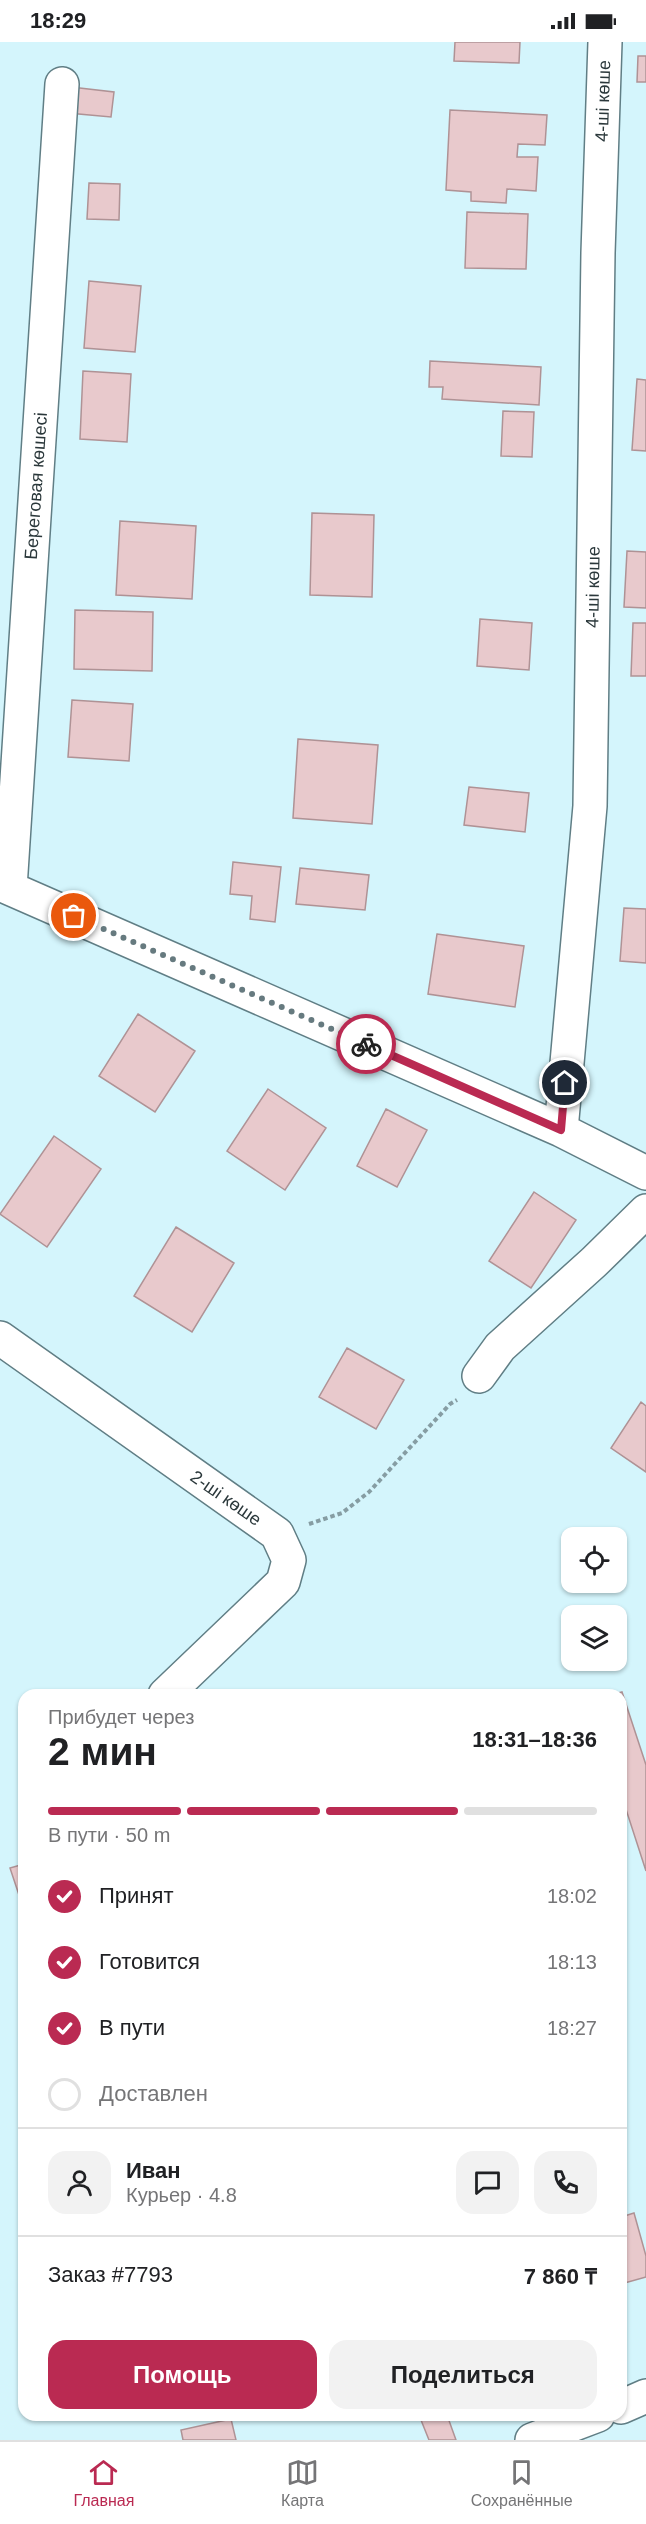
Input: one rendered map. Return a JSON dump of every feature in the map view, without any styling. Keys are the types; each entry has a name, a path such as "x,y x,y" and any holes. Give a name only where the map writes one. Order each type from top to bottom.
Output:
{"street":[{"name":"4-шi көше","path":"561,1130 590,806 598,253 605,42"},
{"name":"Береговая көшесі","path":"5,886 62,84"},
{"path":"5,886 561,1130 646,1173"},
{"path":"480,1376 500,1347 594,1262 646,1211"},
{"name":"2-ші көше","path":"0,1338 277,1534 289,1560 283,1582 171,1689"},
{"path":"627,2404 646,2396"},
{"path":"532,2440 582,2421"}],"path":[{"path":"277,1534 342,1513 369,1492 450,1404 466,1395 480,1376"}],"building":[{"path":"455,42 520,42 519,63 454,61"},
{"path":"638,56 646,56 646,82 637,82"},
{"path":"71,87 114,92 111,117 68,113"},
{"path":"450,110 547,115 545,145 518,144 517,157 538,157 536,191 507,189 506,203 471,201 471,192 446,190"},
{"path":"89,183 120,184 119,220 87,219"},
{"path":"467,212 528,214 526,269 465,268"},
{"path":"89,281 141,286 135,352 84,348"},
{"path":"430,361 541,367 539,405 442,399 443,387 429,387"},
{"path":"83,371 131,374 127,442 80,439"},
{"path":"637,379 646,380 646,451 632,450"},
{"path":"503,411 534,412 532,457 501,456"},
{"path":"312,513 374,515 372,597 310,595"},
{"path":"120,521 196,526 192,599 116,595"},
{"path":"627,551 646,552 646,608 624,607"},
{"path":"75,610 153,612 152,671 74,669"},
{"path":"480,619 532,623 529,670 477,666"},
{"path":"633,623 646,623 646,676 631,676"},
{"path":"72,700 133,704 129,761 68,757"},
{"path":"298,739 378,745 372,824 293,818"},
{"path":"469,787 529,793 525,832 464,825"},
{"path":"233,862 281,867 275,922 250,919 252,896 230,894"},
{"path":"300,868 369,875 365,910 296,904"},
{"path":"624,908 646,909 646,963 620,961"},
{"path":"437,934 524,946 515,1007 428,994"},
{"path":"138,1014 195,1051 155,1112 99,1076"},
{"path":"268,1089 326,1128 285,1190 227,1151"},
{"path":"386,1109 427,1130 397,1187 357,1166"},
{"path":"54,1136 101,1169 47,1247 0,1214"},
{"path":"534,1192 576,1220 531,1288 489,1261"},
{"path":"176,1227 234,1263 192,1332 134,1296"},
{"path":"347,1348 404,1380 376,1429 319,1397"},
{"path":"641,1402 646,1406 646,1472 611,1448"},
{"path":"627,1707 646,1765 646,1871 627,1812"},
{"path":"18,1866 18,1892 10,1868"},
{"path":"634,2213 646,2256 646,2277 627,2282 627,2215"},
{"path":"231,2421 236,2440 183,2440 181,2430"},
{"path":"421,2421 449,2421 456,2440 429,2440"}],"way so far":[{"path":"74,916 366,1044"}],"route":[{"path":"366,1044 561,1130 565,1083"}]}
